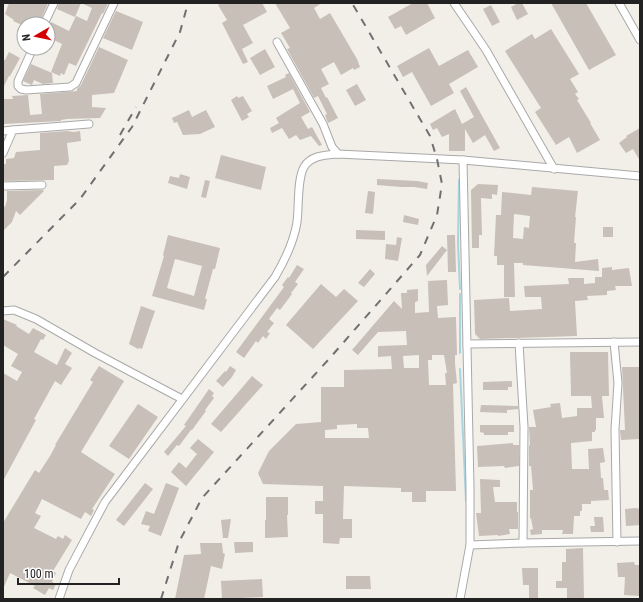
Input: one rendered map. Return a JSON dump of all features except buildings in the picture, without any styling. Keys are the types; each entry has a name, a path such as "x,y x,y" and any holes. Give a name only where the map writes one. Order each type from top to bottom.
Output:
{"street":[{"path":"48,16 54,3"},
{"path":"29,56 18,81 18,86 21,89 26,90 70,87 76,83 114,3"},
{"path":"454,3 486,50 554,169"},
{"path":"619,3 640,40"},
{"path":"277,42 323,124 332,147 338,154"},
{"path":"3,131 89,124"},
{"path":"3,153 13,130"},
{"path":"59,599 69,570 105,502 275,277 292,243 297,222 301,177 304,167 309,162 316,157 338,154 463,160 640,176"},
{"path":"460,599 470,545 463,160"},
{"path":"3,186 42,185"},
{"path":"3,311 14,310 36,319 182,399"},
{"path":"614,342 618,383 615,429 618,542"},
{"path":"467,344 640,342"},
{"path":"519,343 524,428 523,542"},
{"path":"470,545 523,542 640,541"}],"waterway":[{"path":"459,180 458,244 460,289"},
{"path":"460,294 460,353"},
{"path":"460,369 466,501"}],"railway":[{"path":"3,277 80,199 132,127 180,32 188,3"},
{"path":"161,599 179,542 202,498 329,359 420,255 437,215 442,184 437,159 430,136 352,3"},
{"path":"120,135 136,107"}]}
